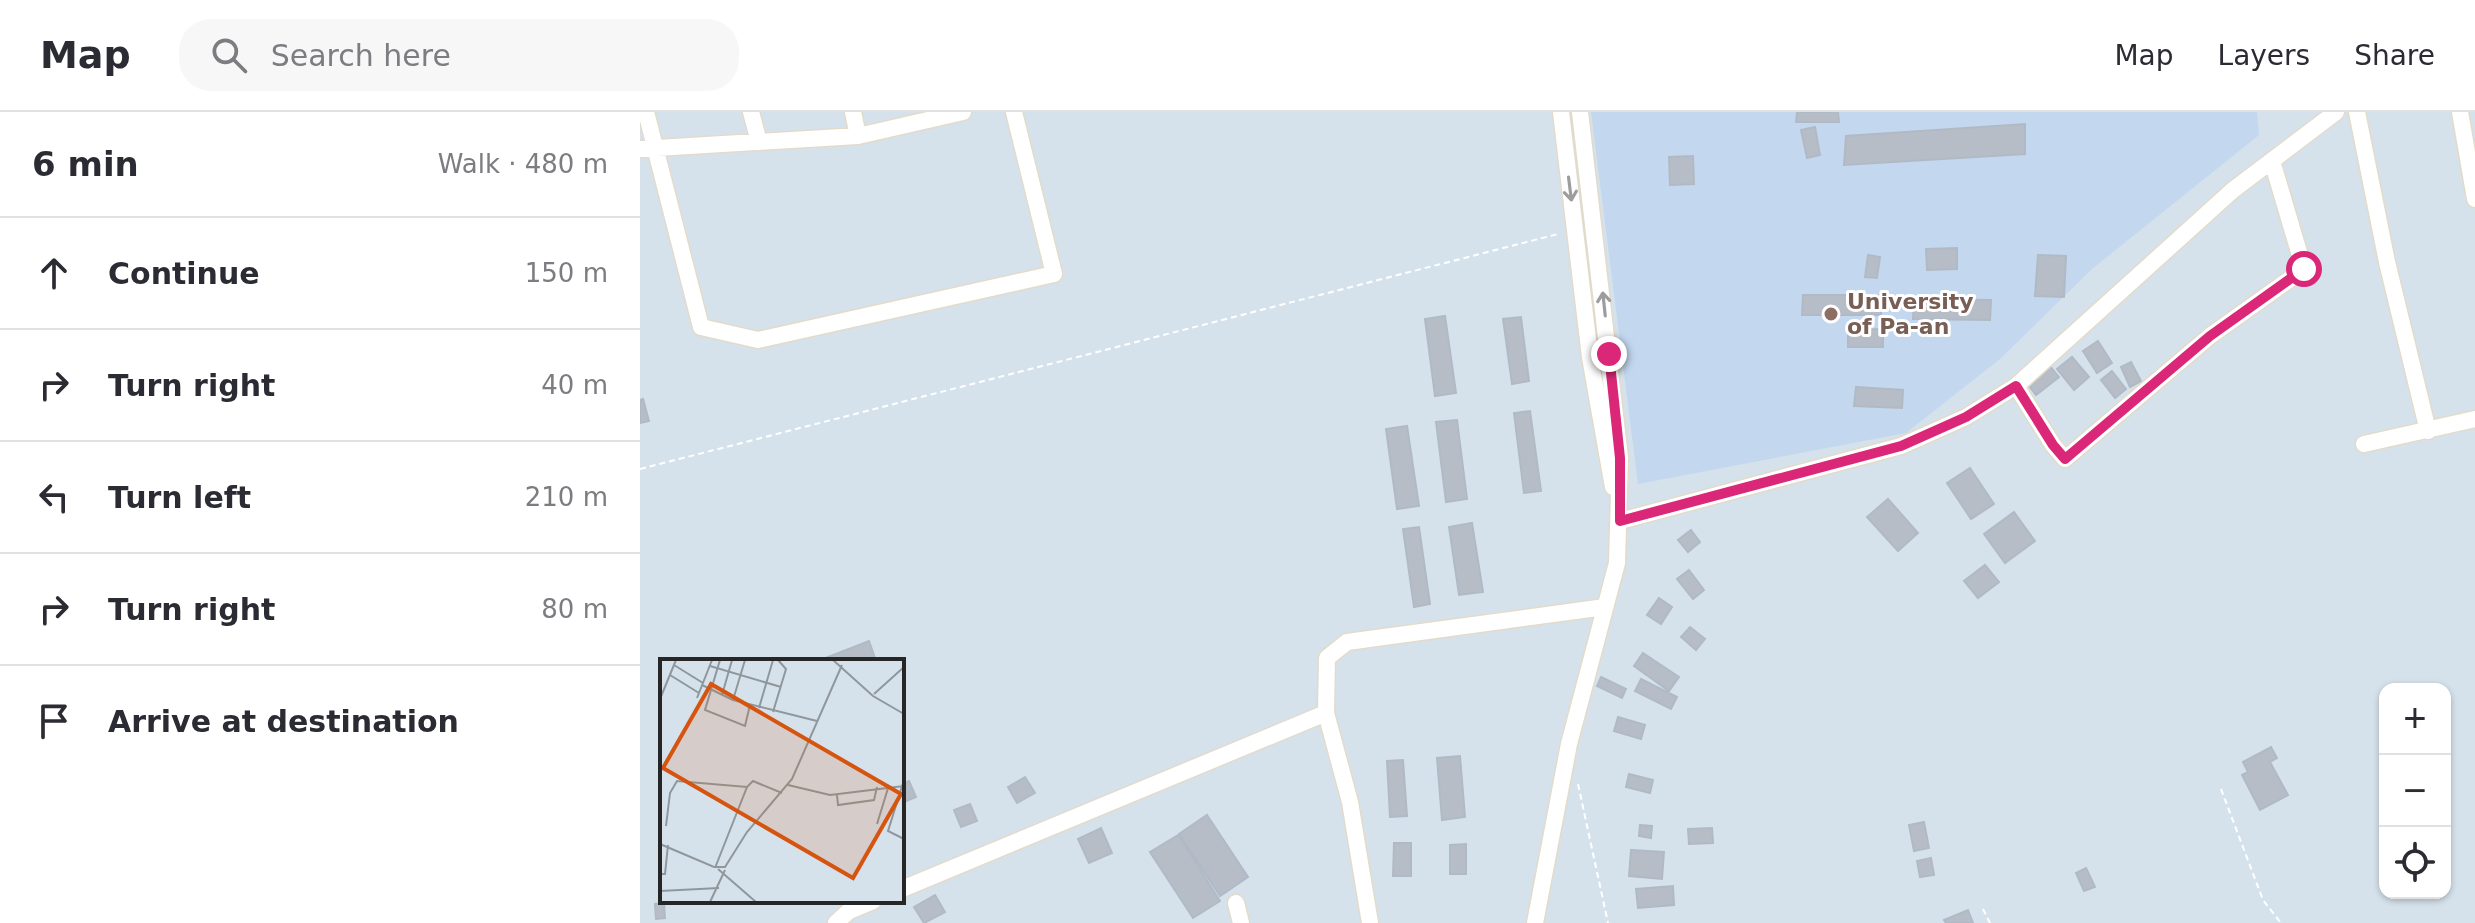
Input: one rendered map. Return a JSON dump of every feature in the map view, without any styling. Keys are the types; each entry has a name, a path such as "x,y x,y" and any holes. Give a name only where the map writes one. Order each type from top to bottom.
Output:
{"street":[{"path":"646,112 647,149 701,327 758,340 1054,274 1014,112"},
{"path":"751,112 759,142"},
{"path":"853,112 858,136"},
{"path":"647,149 858,136 963,112"},
{"path":"1561,112 1590,357 1620,521"},
{"path":"1535,923 1569,744 1617,563 1620,521 1620,458 1580,112"},
{"path":"1620,521 1901,446 1966,417 2016,386 2233,190 2336,112"},
{"path":"2357,112 2387,262 2428,431"},
{"path":"2460,112 2475,199"},
{"path":"2016,386 2065,459 2210,336 2304,269 2272,161"},
{"path":"1590,357 1609,354"},
{"path":"2364,444 2475,419"},
{"path":"1370,923 1350,802 1326,713 1327,658 1347,642 1605,607"},
{"path":"904,888 1326,713"},
{"path":"836,923 849,911 868,903"},
{"path":"1236,903 1241,923"}],"path":[{"path":"640,469 1575,230"},
{"path":"1576,773 1608,923"},
{"path":"2221,789 2263,900 2281,923"},
{"path":"1983,909 1990,923"}],"shaded area":[{"name":"University of Pa-an","path":"1591,112 2257,112 2259,135 2092,269 2000,359 1906,433 1638,484"}],"building":[{"path":"1797,112 1838,112 1839,122 1796,122"},
{"path":"2025,124 2025,154 1844,165 1846,136"},
{"path":"1815,127 1820,155 1807,158 1801,130"},
{"path":"1693,156 1694,184 1670,185 1669,157"},
{"path":"1957,248 1957,269 1927,270 1926,249"},
{"path":"1868,255 1880,257 1877,278 1865,277"},
{"path":"2038,255 2066,256 2064,297 2035,296"},
{"path":"1803,295 1881,295 1881,315 1802,315"},
{"path":"1914,299 1991,300 1990,320 1913,319"},
{"path":"1445,316 1456,393 1435,396 1425,319"},
{"path":"1521,317 1529,381 1512,384 1503,319"},
{"path":"1883,329 1883,347 1848,347 1848,330"},
{"path":"2098,341 2112,363 2097,373 2083,351"},
{"path":"2072,357 2089,377 2074,390 2057,369"},
{"path":"2131,362 2141,381 2130,387 2121,367"},
{"path":"2048,364 2059,377 2036,395 2026,382"},
{"path":"2112,371 2126,389 2115,398 2101,380"},
{"path":"1856,387 1903,390 1902,408 1854,406"},
{"path":"643,399 649,421 640,423 640,400"},
{"path":"1530,411 1541,491 1524,493 1514,413"},
{"path":"1457,420 1467,499 1446,502 1436,422"},
{"path":"1407,426 1419,506 1397,509 1386,429"},
{"path":"1970,468 1994,504 1971,519 1947,483"},
{"path":"1888,499 1918,533 1898,551 1867,517"},
{"path":"2014,512 2035,541 2005,563 1984,534"},
{"path":"1472,523 1483,592 1459,595 1449,527"},
{"path":"1419,527 1430,604 1414,607 1403,529"},
{"path":"1691,530 1700,542 1688,552 1678,540"},
{"path":"1985,565 1999,582 1978,598 1964,581"},
{"path":"1689,570 1704,590 1693,599 1677,579"},
{"path":"1659,598 1672,607 1661,624 1647,615"},
{"path":"1690,627 1705,639 1696,650 1681,637"},
{"path":"869,641 875,659 823,659"},
{"path":"1643,653 1679,677 1669,691 1634,666"},
{"path":"1601,677 1626,689 1622,698 1597,686"},
{"path":"1641,679 1677,697 1671,709 1635,691"},
{"path":"1618,717 1645,725 1641,739 1614,731"},
{"path":"2271,747 2277,758 2270,762 2288,795 2260,810 2242,775 2248,772 2243,762"},
{"path":"1460,756 1465,817 1442,820 1437,758"},
{"path":"1403,760 1407,816 1390,817 1387,761"},
{"path":"1629,774 1653,780 1650,793 1626,787"},
{"path":"1025,777 1035,793 1017,803 1008,787"},
{"path":"909,781 916,797 904,802 904,783"},
{"path":"970,804 977,821 961,827 954,810"},
{"path":"1207,815 1248,877 1220,896 1179,834"},
{"path":"1924,822 1929,848 1914,851 1909,825"},
{"path":"1640,825 1652,826 1651,838 1639,836"},
{"path":"1101,828 1112,853 1089,863 1078,839"},
{"path":"1712,828 1713,843 1689,844 1688,829"},
{"path":"1178,835 1220,901 1193,918 1150,852"},
{"path":"1394,843 1411,843 1411,876 1393,876"},
{"path":"1466,844 1466,874 1450,874 1450,845"},
{"path":"1631,850 1664,852 1662,879 1629,876"},
{"path":"1931,858 1934,875 1920,877 1917,861"},
{"path":"2086,868 2095,887 2084,891 2076,873"},
{"path":"1673,886 1674,905 1638,908 1636,889"},
{"path":"935,895 945,912 924,923 914,907"},
{"path":"664,903 665,918 656,919 655,904"},
{"path":"1968,910 1973,923 1946,923 1944,920"}],"place":[{"name":"University of Pa-an","path":"1831,314"}],"route":[{"path":"1609,354 1620,458 1620,521 1901,446 1966,417 2016,386 2065,459 2210,336 2304,269"}]}
